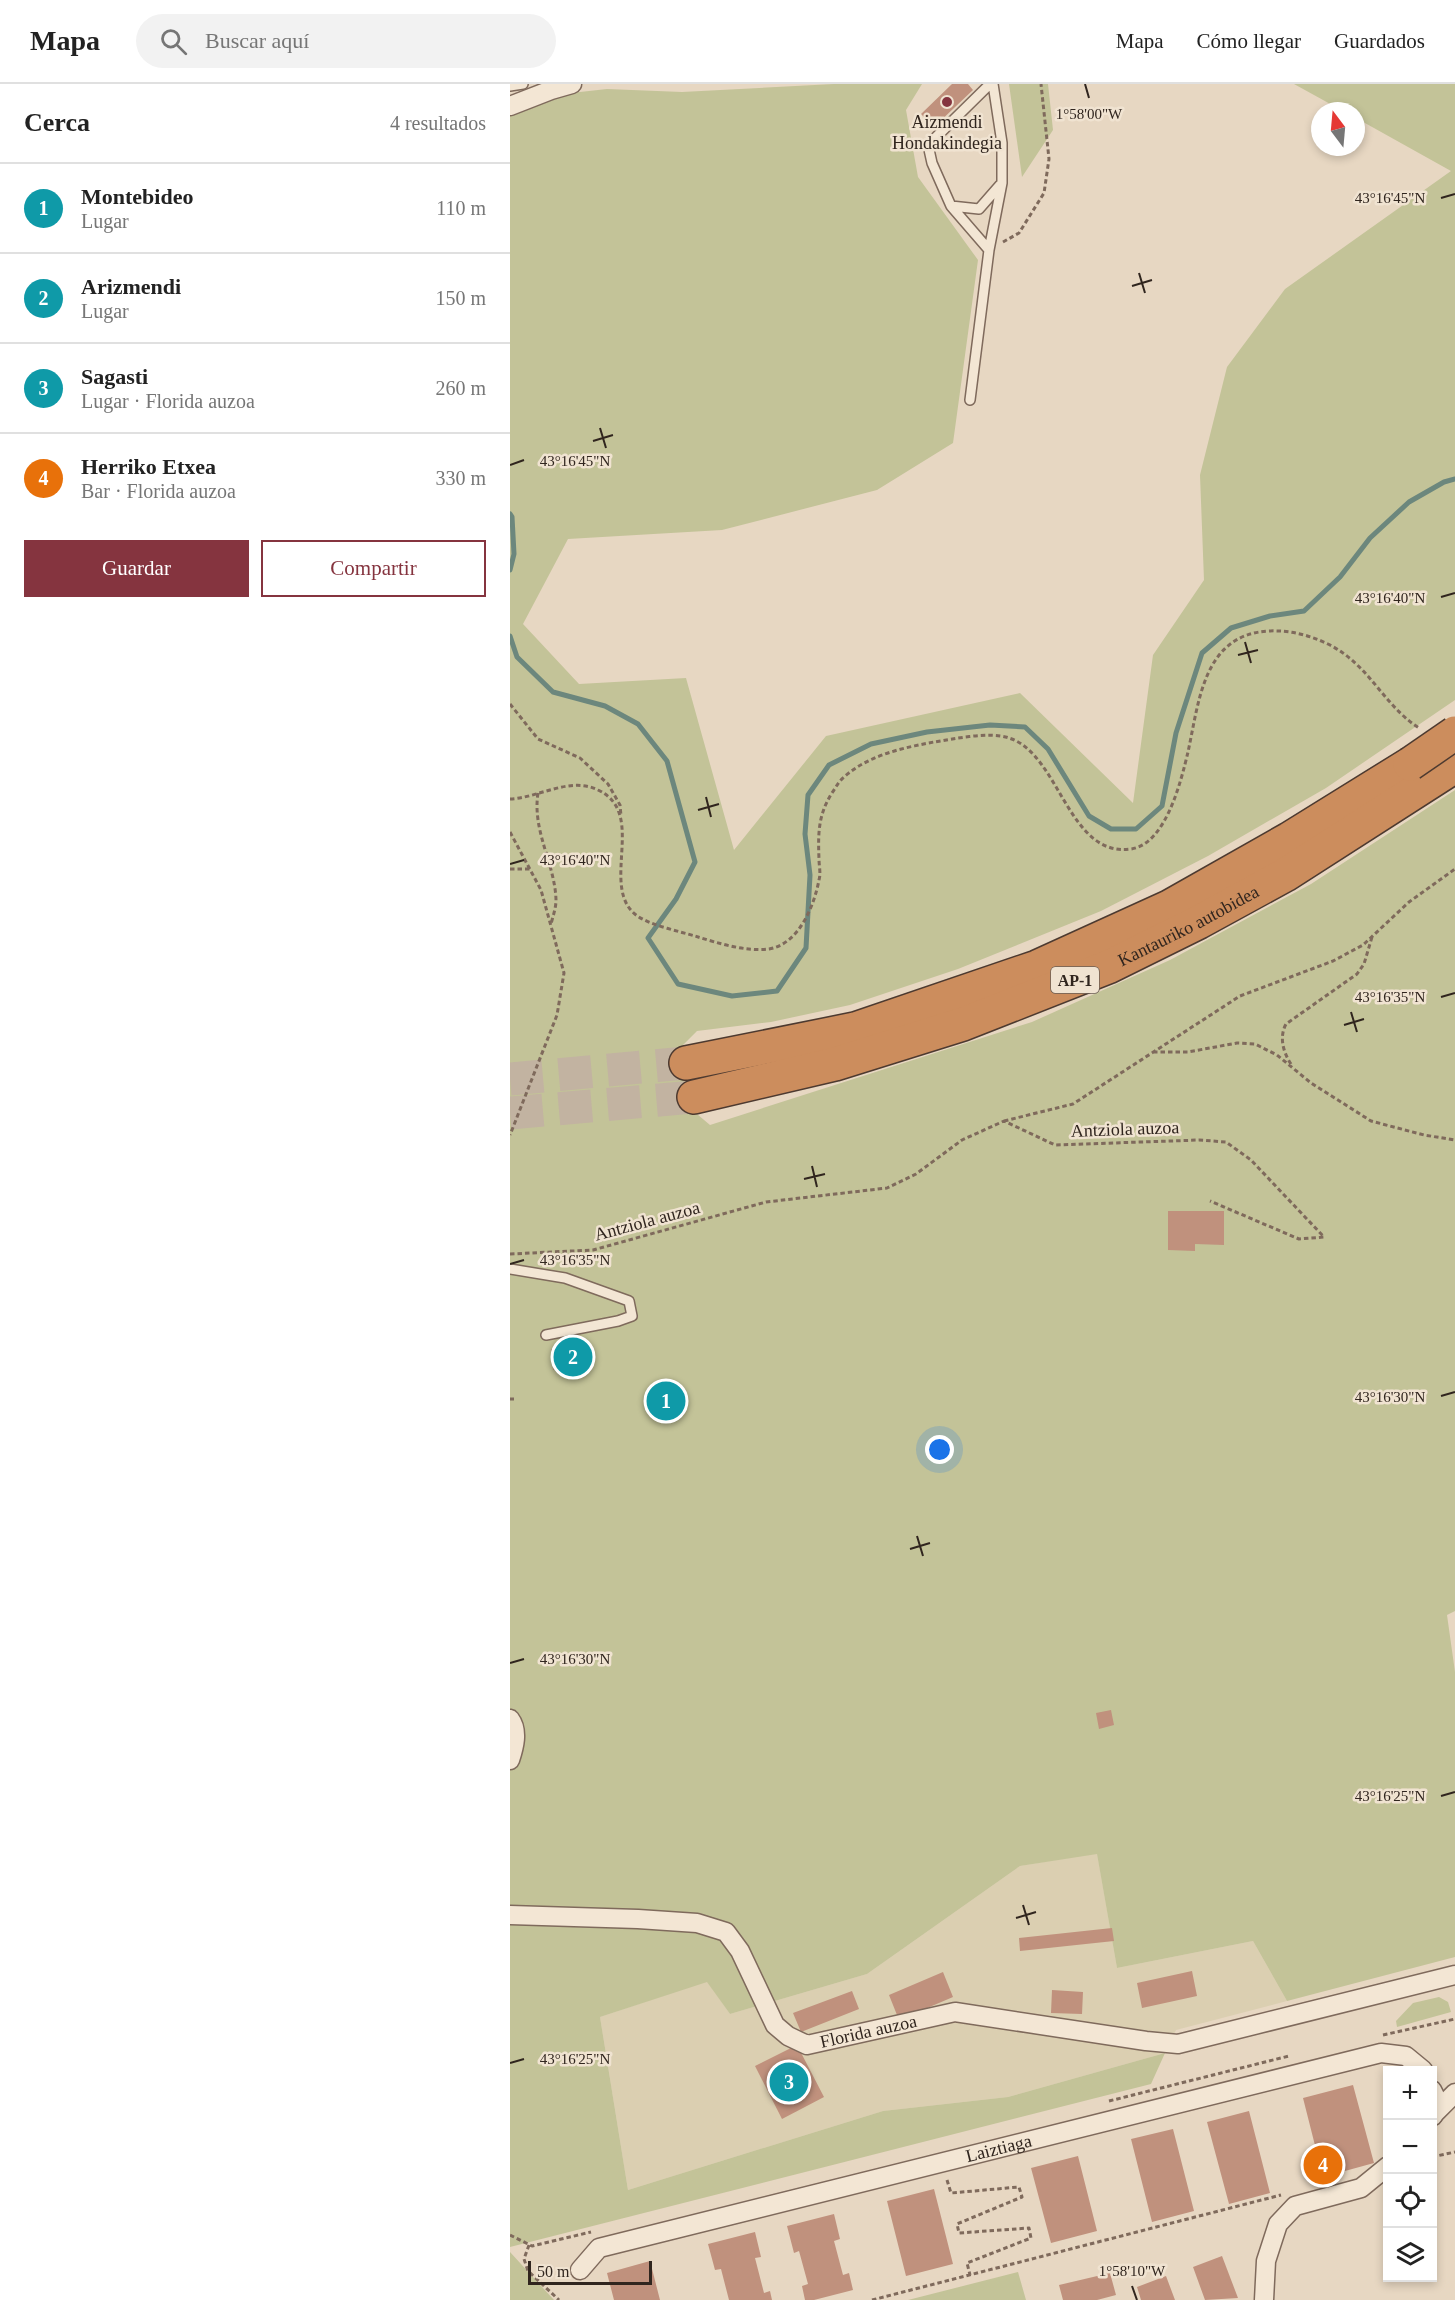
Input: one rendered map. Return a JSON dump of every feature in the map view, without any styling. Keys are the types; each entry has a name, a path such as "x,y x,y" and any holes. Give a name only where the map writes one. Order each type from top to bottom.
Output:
{"highway":[{"name":"AP-1","path":"1417,775 1455,733"},
{"name":"AP-1","path":"1417,775 1455,766"},
{"name":"Kantauriko autobidea","path":"686,1063 855,1029 1037,967 1169,907 1289,839 1417,775"},
{"name":"Kantauriko autobidea","path":"694,1097 845,1061 963,1024 1108,967 1199,922 1276,880 1417,775"}],"street":[{"path":"510,106 572,84"},
{"path":"510,1719 513,1723 515,1744 510,1760"},
{"name":"Florida auzoa","path":"510,1915 697,1923 726,1932 740,1951 775,2025 788,2036 807,2045 955,2012 1178,2044 1455,1975"},
{"name":"Laiztiaga","path":"580,2270 599,2248 1381,2053 1406,2056 1418,2066"},
{"path":"1437,2112 1455,2093"},
{"path":"1264,2300 1266,2261 1278,2224 1295,2206 1361,2188 1383,2170"}],"lane":[{"path":"510,86 523,84"},
{"path":"970,400 989,250 1002,183 1002,143 992,84"},
{"path":"989,250 951,206 932,163 928,145 992,84"},
{"path":"951,206 980,209 1002,183"},
{"path":"510,1269 565,1278 629,1301 632,1316 618,1321 546,1335"}],"path":[{"path":"989,250 1019,233 1044,194 1049,159 1041,84"},
{"path":"510,704 538,739 580,758 608,784 620,805 624,895 636,915 708,940 742,948 767,949 782,945 798,932 810,908 820,878 818,831 822,808 841,779 866,761 893,751 947,740 995,735 1018,741 1038,760 1088,833 1109,847 1133,849 1152,838 1167,815 1186,759 1201,689 1217,657 1234,640 1241,637 1261,632 1292,632 1308,635 1335,648 1373,679 1405,719 1421,730"},
{"path":"510,800 580,785 596,788 614,800 622,821"},
{"path":"538,793 540,837 555,896 551,926"},
{"path":"510,832 541,890 564,974 557,1015 510,1135"},
{"path":"510,869 531,869"},
{"path":"1004,1121 1073,1104 1240,996 1333,961 1363,945 1408,902 1455,869"},
{"path":"1292,1066 1287,1058 1282,1037 1286,1024 1357,975 1364,964 1372,937"},
{"path":"1151,1052 1188,1052 1237,1043 1255,1044 1292,1066 1311,1083 1371,1121 1424,1135 1455,1140"},
{"name":"Antziola auzoa","path":"510,1254 593,1250 766,1202 887,1188 916,1174 962,1140 1004,1121 1055,1145 1199,1140 1226,1142 1251,1160 1324,1236 1299,1239 1210,1201"},
{"path":"1437,2156 1455,2152"},
{"path":"947,2179 951,2193 1019,2187 1022,2197 957,2224 959,2233 1029,2228 1031,2238 967,2263 970,2275"},
{"path":"872,2300 1289,2193"},
{"path":"510,2235 529,2245 524,2259 528,2271 559,2300"}],"shaded area":[{"path":"1097,1853 1117,1968 1253,1941 1287,2001 1176,2030 1165,2053 1008,2097 883,2111 628,2190 600,2017 707,1981 730,2014 867,1974 1020,1866"}],"green space":[{"path":"834,84 922,84 906,110 918,177 978,260 953,443 877,490 722,530 568,539 523,624 579,684 686,678 734,850 826,736 1020,693 1133,803 1153,655 1204,580 1200,475 1227,367 1285,289 1451,171 1365,123 1365,102 1327,102 1294,84 1455,84 1455,700 1326,788 1208,856 1101,911 958,969 850,1005 771,1022 697,1031 682,1046 691,1109 710,1125 1032,1022 1170,960 1311,884 1455,790 1455,1611 1447,1615 1455,1672 1455,1957 1287,2001 1253,1941 1117,1968 1097,1854 1020,1866 867,1974 730,2014 707,1982 600,2017 628,2190 883,2111 1008,2097 1165,2053 1151,2084 510,2247 510,116 571,93 607,89 682,92"},
{"path":"1009,84 1048,84 1053,130 1022,177"},
{"path":"1439,1997 1448,2002 1451,2012 1397,2027 1396,2021 1413,2003"},
{"path":"510,2252 554,2300 510,2300"},
{"path":"1018,2272 1026,2300 908,2300"}],"building":[{"name":"Aizmendi Hondakindegia","path":"952,84 968,84 973,90 934,127 921,114"},
{"path":"1168,1211 1224,1211 1224,1245 1195,1244 1195,1251 1168,1250"},
{"path":"592,1345 594,1365 553,1370 551,1349"},
{"path":"1111,1710 1114,1725 1099,1729 1096,1713"},
{"path":"1112,1928 1114,1941 1020,1951 1019,1938"},
{"path":"1192,1971 1197,1996 1142,2008 1137,1983"},
{"path":"943,1972 953,1997 899,2020 889,1995"},
{"path":"1052,1990 1083,1992 1082,2014 1051,2013"},
{"path":"852,1991 859,2009 801,2032 793,2013"},
{"path":"797,2045 824,2097 782,2119 755,2066"},
{"path":"1353,2085 1374,2163 1323,2177 1303,2098"},
{"path":"1249,2111 1270,2193 1229,2204 1207,2122"},
{"path":"1173,2129 1194,2211 1152,2222 1131,2139"},
{"path":"1078,2156 1097,2231 1051,2243 1031,2168"},
{"path":"934,2189 953,2264 906,2276 887,2201"},
{"path":"834,2214 840,2239 834,2241 843,2275 849,2273 853,2290 814,2300 805,2300 802,2286 808,2284 799,2251 794,2253 787,2226"},
{"path":"755,2232 761,2257 755,2258 764,2293 770,2291 772,2300 729,2300 721,2269 715,2270 708,2244"},
{"path":"1222,2256 1238,2298 1205,2300 1193,2267"},
{"path":"650,2261 660,2300 614,2300 607,2273"},
{"path":"1110,2273 1116,2295 1097,2300 1063,2300 1059,2285"},
{"path":"1166,2276 1175,2300 1141,2300 1137,2287"}],"waterway":[{"path":"510,636 517,657 553,692 605,706 638,724 667,761 695,862 676,899 648,938 678,984 732,996 777,991 806,948 810,875 805,834 808,795 829,765 871,744 927,732 990,725 1025,727 1048,749 1089,816 1111,829 1136,829 1162,806 1176,733 1202,653 1231,628 1270,616 1304,611 1340,577 1370,538 1409,502 1444,482 1455,479"},
{"path":"510,514 514,554 510,570"}],"tunnel":[{"path":"510,1079 686,1063"},
{"path":"510,1113 694,1097"}],"place":[{"name":"Aizmendi Hondakindegia","path":"947,102"},
{"name":"Arizmendi","path":"573,1357"},
{"name":"Montebideo","path":"666,1401"},
{"name":"Sagasti","path":"789,2082"},
{"name":"Herriko Etxea","path":"1323,2165"}]}
